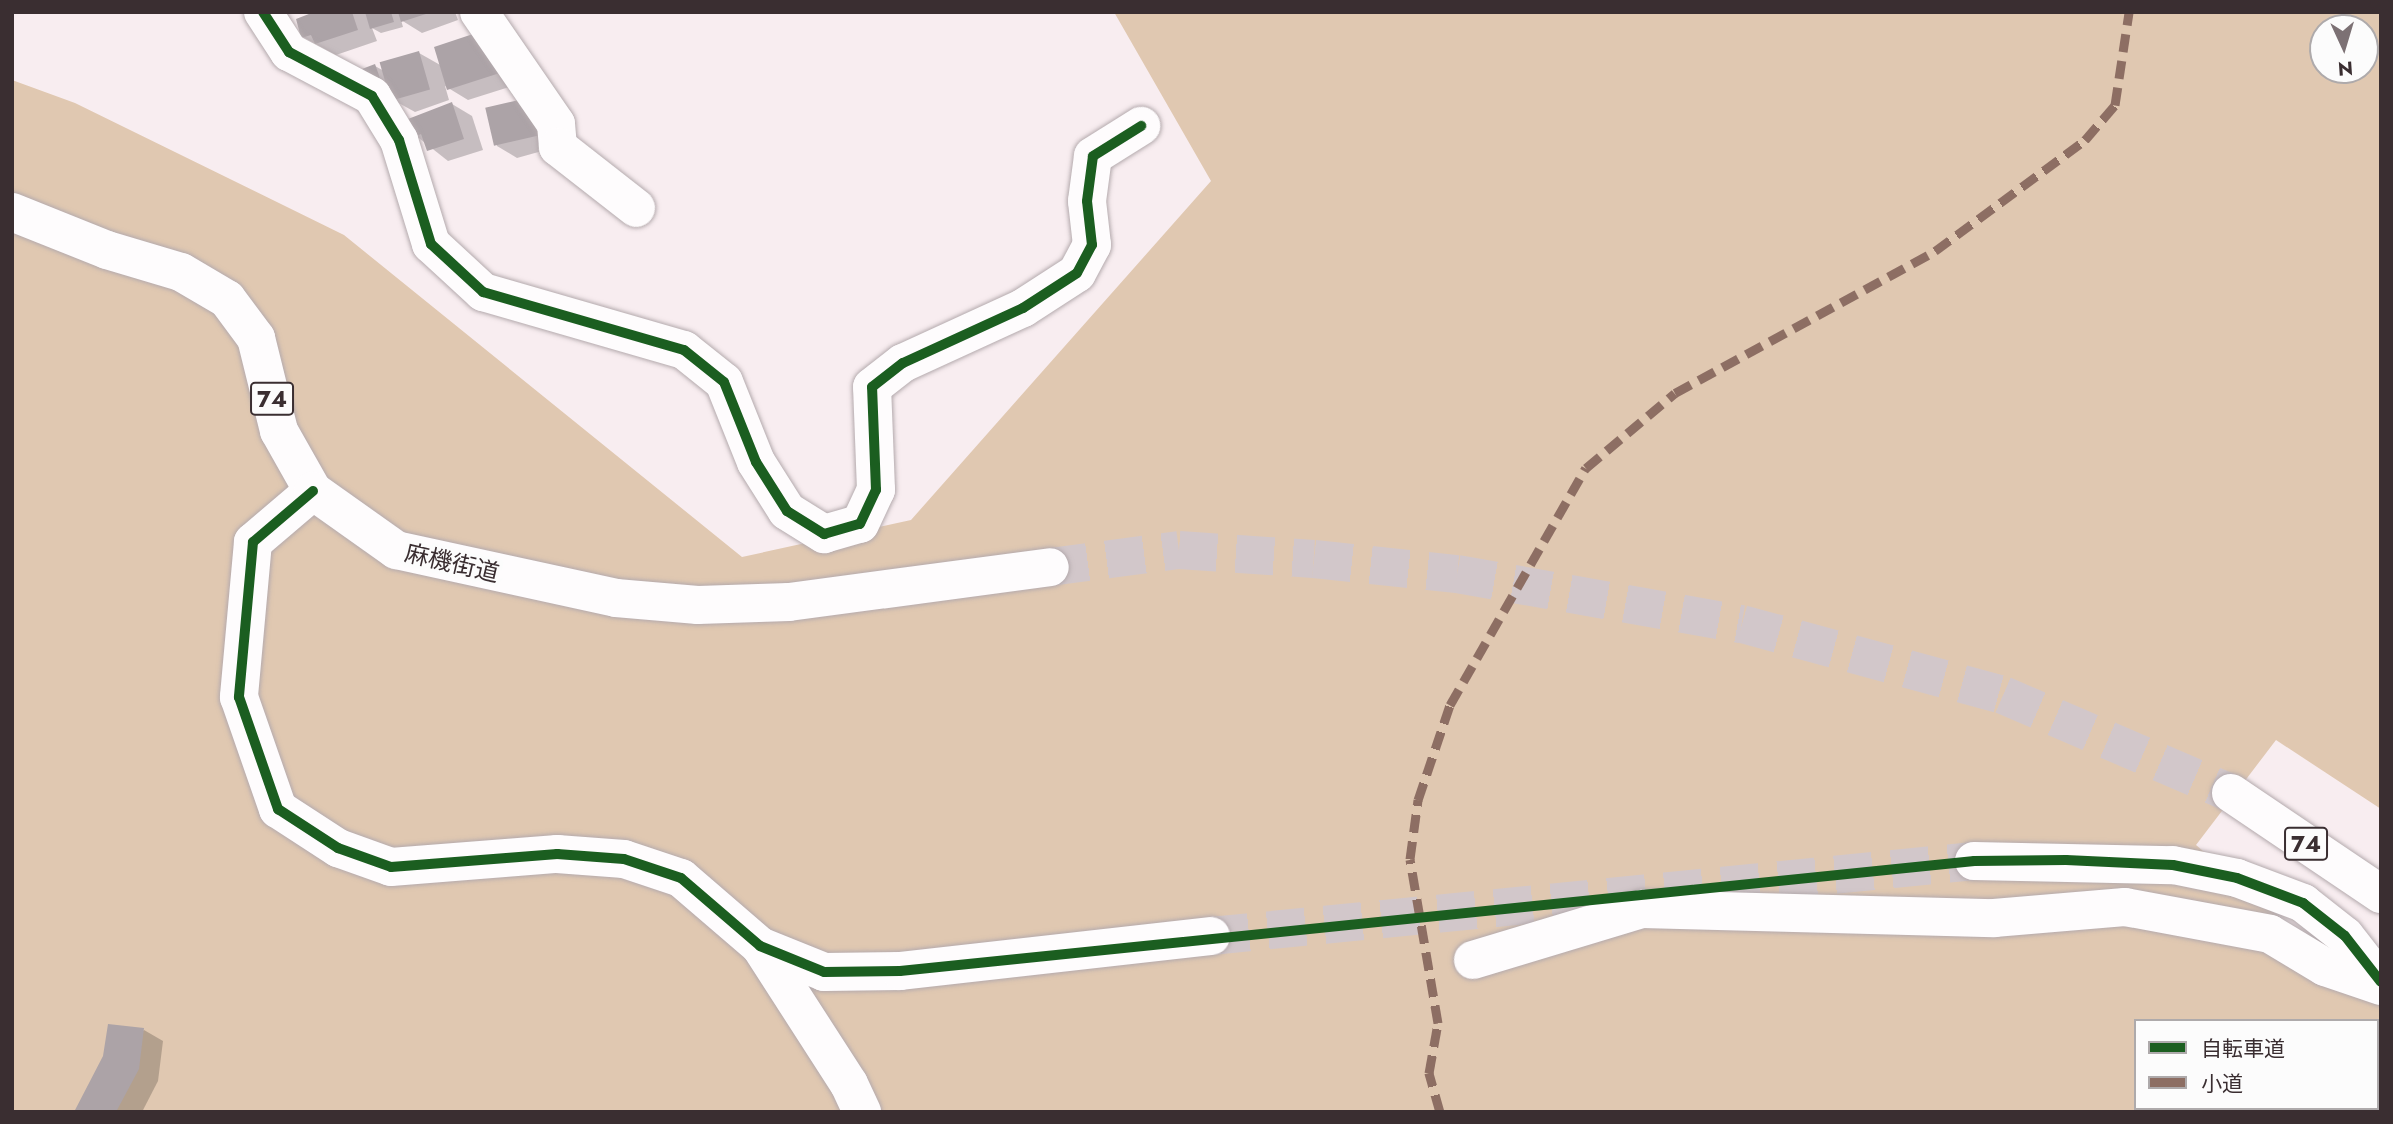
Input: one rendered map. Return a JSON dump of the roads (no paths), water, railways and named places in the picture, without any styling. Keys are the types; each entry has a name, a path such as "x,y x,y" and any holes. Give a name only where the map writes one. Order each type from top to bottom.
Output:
{"street":[{"path":"264,12 289,52 372,96 399,140 431,244 482,292 684,350 724,382 756,461 787,511 824,534 860,524 876,490 872,387 903,363 1023,308 1077,273 1092,245 1087,201 1093,156 1141,127"},
{"path":"480,12 556,124 558,147 636,208"},
{"name":"麻機街道","path":"12,212 95,246 181,272 227,299 256,338 279,431 313,491 396,551 616,598 737,604 789,602 1050,567"},
{"path":"313,491 253,542 239,697 278,809 338,848 391,867 557,854 624,859 681,878 760,946 849,1084 862,1112"},
{"name":"74","path":"2231,793 2381,894"},
{"path":"1973,861 2173,865 2237,878 2303,903 2345,936 2381,984"},
{"path":"1473,960 1642,909 1994,918 2125,907 2270,934 2325,967 2381,984"},
{"path":"760,946 824,972 887,971 1211,936"}],"tunnel":[{"path":"1050,567 1179,550 1314,559 1457,574 1742,624 2003,695 2231,793"},
{"path":"1211,936 1974,861"}]}
